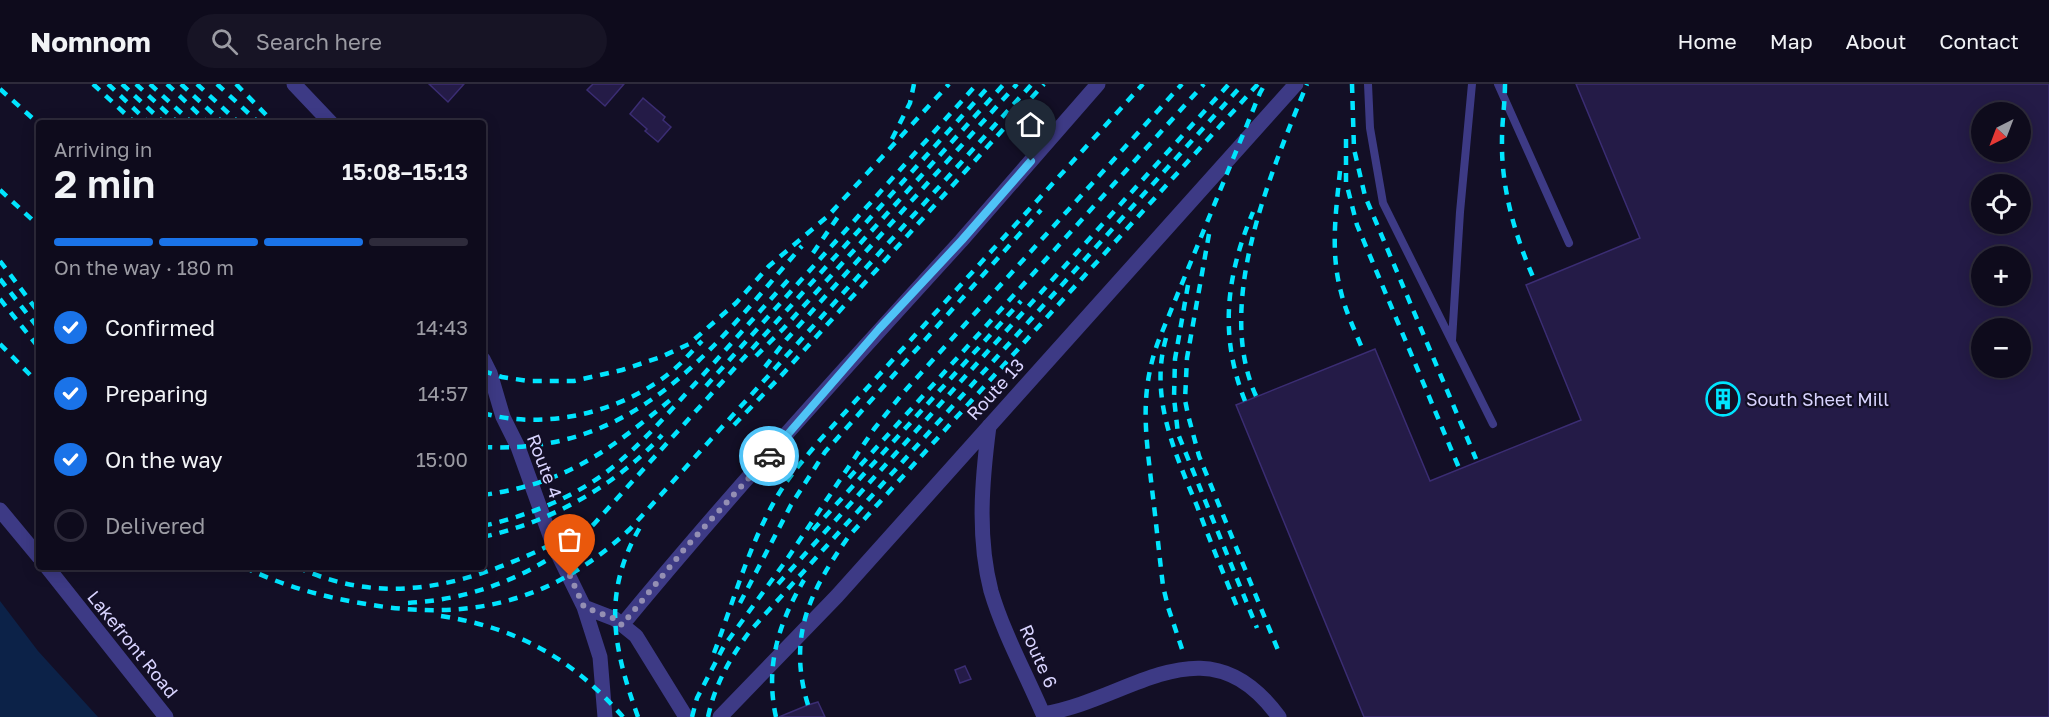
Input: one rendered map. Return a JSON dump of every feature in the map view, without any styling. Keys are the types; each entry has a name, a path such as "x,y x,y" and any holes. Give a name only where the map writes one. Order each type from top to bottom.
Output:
{"street":[{"path":"294,84 328,120"},
{"path":"622,625 687,546 879,329 962,240 1098,84"},
{"name":"Route 13","path":"720,717 809,626 1296,84"},
{"name":"Route 4","path":"486,365 503,417 518,447 553,544 584,607 600,657 605,717"},
{"name":"Route 6","path":"989,426 982,516 991,591 1043,714 1101,698 1163,672 1192,667 1223,672 1243,680 1257,690 1279,717"},
{"path":"0,510 36,553"},
{"name":"Lakefront Road","path":"49,570 166,717"},
{"path":"584,607 615,619 636,636 686,717"}],"lane":[{"path":"1368,84 1370,128 1383,203 1494,424"},
{"path":"1452,341 1460,212 1472,84"},
{"path":"1498,84 1569,243"}],"water":[{"path":"0,601 38,651 98,717 0,717"}],"building":[{"path":"429,84 464,84 448,102"},
{"path":"593,84 624,84 605,106 587,90"},
{"name":"South Sheet Mill","path":"1576,84 2049,84 2049,717 1364,717 1236,405 1375,349 1430,481 1581,420 1526,285 1640,238"},
{"path":"643,98 665,117 663,120 671,127 658,142 630,114"},
{"path":"965,666 971,679 960,683 955,670"},
{"path":"818,702 825,717 779,717 808,705"}],"railway":[{"path":"93,84 132,120"},
{"path":"108,84 146,120"},
{"path":"122,84 161,120"},
{"path":"136,84 175,120"},
{"path":"150,84 189,120"},
{"path":"167,84 205,120"},
{"path":"181,84 220,120"},
{"path":"197,84 236,120"},
{"path":"217,84 256,120"},
{"path":"236,84 271,120"},
{"path":"892,139 910,103 914,84"},
{"path":"486,372 528,381 574,381 622,370 661,357 689,344 736,303 769,266 828,216 949,84"},
{"path":"706,386 977,84"},
{"path":"408,603 459,596 508,580 553,556 594,524 991,84"},
{"path":"756,356 1004,84"},
{"path":"765,367 786,340 1017,84"},
{"path":"250,570 288,585 334,598 404,609 440,610 508,601 540,590 571,574 601,554 630,529 1032,84"},
{"path":"734,425 1044,84"},
{"path":"714,653 759,533 778,495 793,474 820,440 1143,84"},
{"path":"692,717 697,698 724,646 785,562 874,429 903,393 1182,84"},
{"path":"849,478 1204,84"},
{"path":"778,584 1229,84"},
{"path":"708,717 724,672 750,631 1243,84"},
{"path":"808,705 802,680 800,657 801,636 806,615 823,576 849,536 1258,84"},
{"path":"1182,649 1163,586 1146,433 1148,380 1158,342 1265,84"},
{"path":"1256,396 1245,360 1241,321 1244,280 1252,238 1264,197 1307,84"},
{"path":"1352,84 1354,149 1365,196 1476,459"},
{"path":"1505,84 1502,140 1504,176 1515,229 1534,279"},
{"path":"0,89 36,121"},
{"path":"1346,139 1346,182 1357,225 1459,468"},
{"path":"1340,171 1335,232 1336,262 1343,300 1364,353"},
{"path":"0,190 36,223"},
{"path":"740,603 791,505 825,452 1041,210"},
{"path":"813,253 842,211"},
{"path":"1245,401 1231,353 1229,306 1237,259 1253,212"},
{"path":"1209,234 1187,358 1185,400 1199,456 1280,655"},
{"path":"486,447 537,445 585,434 628,414 666,388 702,357 736,322 802,246"},
{"path":"0,261 36,309"},
{"path":"486,525 531,512 561,499 604,474 661,422 790,278"},
{"path":"0,279 36,325"},
{"path":"1188,285 1175,359 1174,398 1178,434 1257,628"},
{"path":"0,299 36,344"},
{"path":"813,530 1021,301"},
{"path":"1166,338 1161,382 1167,424 1180,466 1238,609"},
{"path":"486,414 532,420 582,414 607,407 652,385 676,368 702,341"},
{"path":"0,344 36,381"},
{"path":"486,494 540,482 587,461 630,432 675,396"},
{"path":"486,536 533,522 580,500 624,470 662,435"},
{"path":"305,570 353,585 380,588 435,585 489,571 517,560 552,544 585,523"},
{"path":"638,717 622,667 615,620 616,596 621,573 629,549 642,524"},
{"path":"776,717 772,681 776,646 787,613 804,580"},
{"path":"441,616 469,621 494,629 541,649 584,678 623,717"}],"way so far":[{"path":"570,576 584,607 615,619 622,625 687,546 769,456"}],"place":[{"name":"South Sheet Mill","path":"1723,399"}],"route":[{"path":"769,456 879,329 962,240 1031,161"}]}
